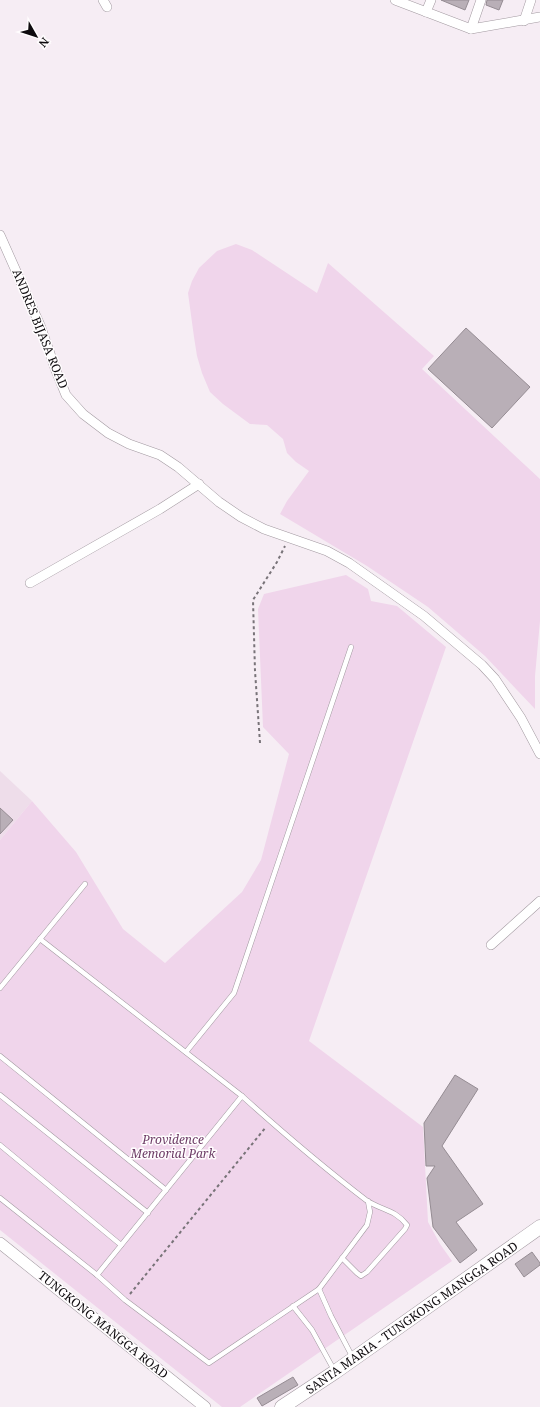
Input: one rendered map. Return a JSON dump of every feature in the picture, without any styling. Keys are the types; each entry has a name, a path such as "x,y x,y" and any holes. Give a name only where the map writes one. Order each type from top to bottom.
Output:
{"main road":[{"name":"SANTA MARIA - TUNGKONG MANGGA ROAD","path":"282,1407 335,1372 540,1227"}],"street":[{"path":"395,0 470,30 540,17"},
{"path":"426,12 431,0"},
{"path":"470,30 481,0"},
{"path":"524,21 531,0"},
{"name":"ANDRES BIJASA ROAD","path":"0,235 40,325 66,395 83,414 108,433 129,444 160,455 178,467 219,502 241,517 264,529 327,551 349,563 424,616 482,665 508,696 531,735 540,754"},
{"path":"30,582 160,509 199,484"},
{"path":"492,945 540,902"},
{"name":"TUNGKONG MANGGA ROAD","path":"0,1243 205,1407"}],"lane":[{"path":"186,1052 234,993 351,647"},
{"path":"0,988 85,884"},
{"path":"40,938 242,1096 270,1121 368,1201 391,1211 402,1218 407,1225 406,1229 368,1272 361,1276 342,1258"},
{"path":"0,1056 166,1190"},
{"path":"0,1095 148,1213"},
{"path":"97,1275 242,1096"},
{"path":"0,1145 121,1246"},
{"path":"0,1198 97,1275 125,1300 209,1363 319,1288 367,1225 370,1212 368,1201"},
{"path":"319,1288 331,1316 353,1359"},
{"path":"293,1306 312,1330 335,1372"}],"path":[{"path":"260,743 255,671 253,600 277,562 289,537"},
{"path":"125,1300 270,1121"}],"shaded area":[{"path":"0,771 32,801 0,840"}],"green space":[{"path":"236,244 252,250 317,293 328,263 434,356 422,369 540,479 540,621 535,676 535,709 485,656 428,607 367,566 280,514 287,501 309,471 296,462 287,453 283,439 267,425 250,424 223,404 210,392 197,356 188,293 192,281 199,268 217,251"},
{"name":"Providence Memorial Park","path":"346,575 368,589 371,601 397,606 446,647 309,1041 423,1127 428,1222 440,1244 452,1261 240,1407 222,1407 0,1230 0,840 32,801 76,852 123,929 165,963 242,892 261,860 289,754 263,727 258,609 264,594"}],"building":[{"path":"441,0 469,0 465,10"},
{"path":"487,0 503,0 499,10 486,5"},
{"path":"466,328 530,387 492,428 428,369"},
{"path":"0,808 13,820 0,834"},
{"path":"455,1075 478,1089 442,1146 483,1204 456,1222 477,1250 460,1263 433,1227 427,1178 435,1166 426,1166 424,1123"},
{"path":"532,1252 540,1265 524,1277 515,1264"},
{"path":"293,1377 298,1385 262,1406 257,1398"}]}
